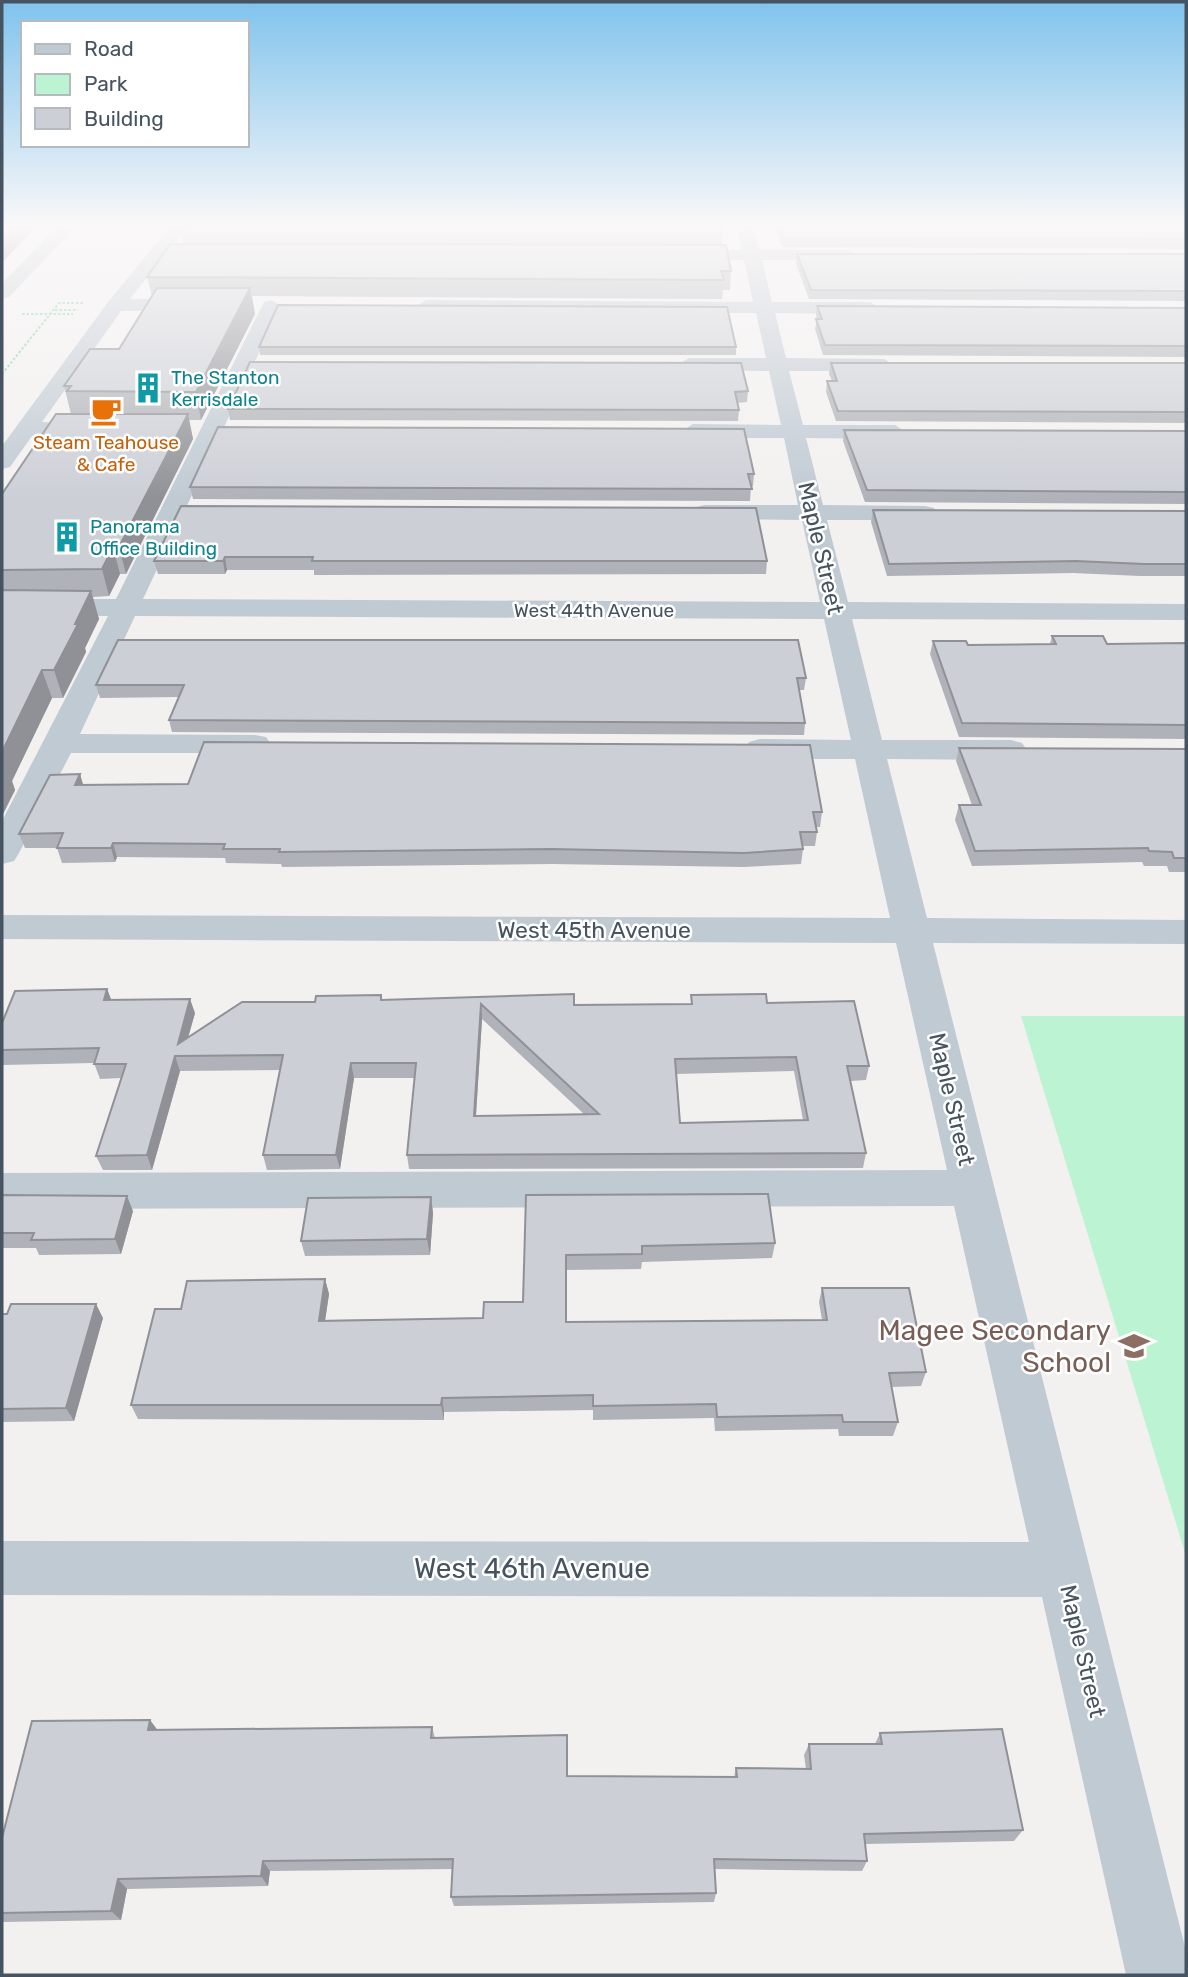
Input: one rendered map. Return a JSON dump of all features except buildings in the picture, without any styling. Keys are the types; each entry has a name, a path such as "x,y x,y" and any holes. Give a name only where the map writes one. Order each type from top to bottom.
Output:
{"street":[{"path":"2,462 109,315"},
{"path":"2,853 60,743 122,608 186,509 210,430 256,364 264,315"},
{"name":"Maple Street","path":"766,315 1159,1975"},
{"path":"667,364 899,365"},
{"path":"26,429 119,430"},
{"path":"666,431 916,432"},
{"path":"682,512 953,513"},
{"name":"West 44th Avenue","path":"2,607 1186,612"},
{"path":"60,743 283,745"},
{"path":"728,748 1039,750"},
{"name":"West 45th Avenue","path":"2,927 1186,932"},
{"path":"2,1191 972,1188"},
{"name":"West 46th Avenue","path":"2,1568 1063,1570"}],"path":[{"path":"2,374 50,315"},
{"path":"72,315 84,316"}],"green space":[{"path":"1021,1016 1186,1016 1186,1556"}],"place":[{"name":"The Stanton Kerrisdale","path":"148,388"},
{"name":"Steam Teahouse & Cafe","path":"106,411"},
{"name":"Panorama Office Building","path":"67,537"},
{"name":"Magee Secondary School","path":"1134,1346"}]}
